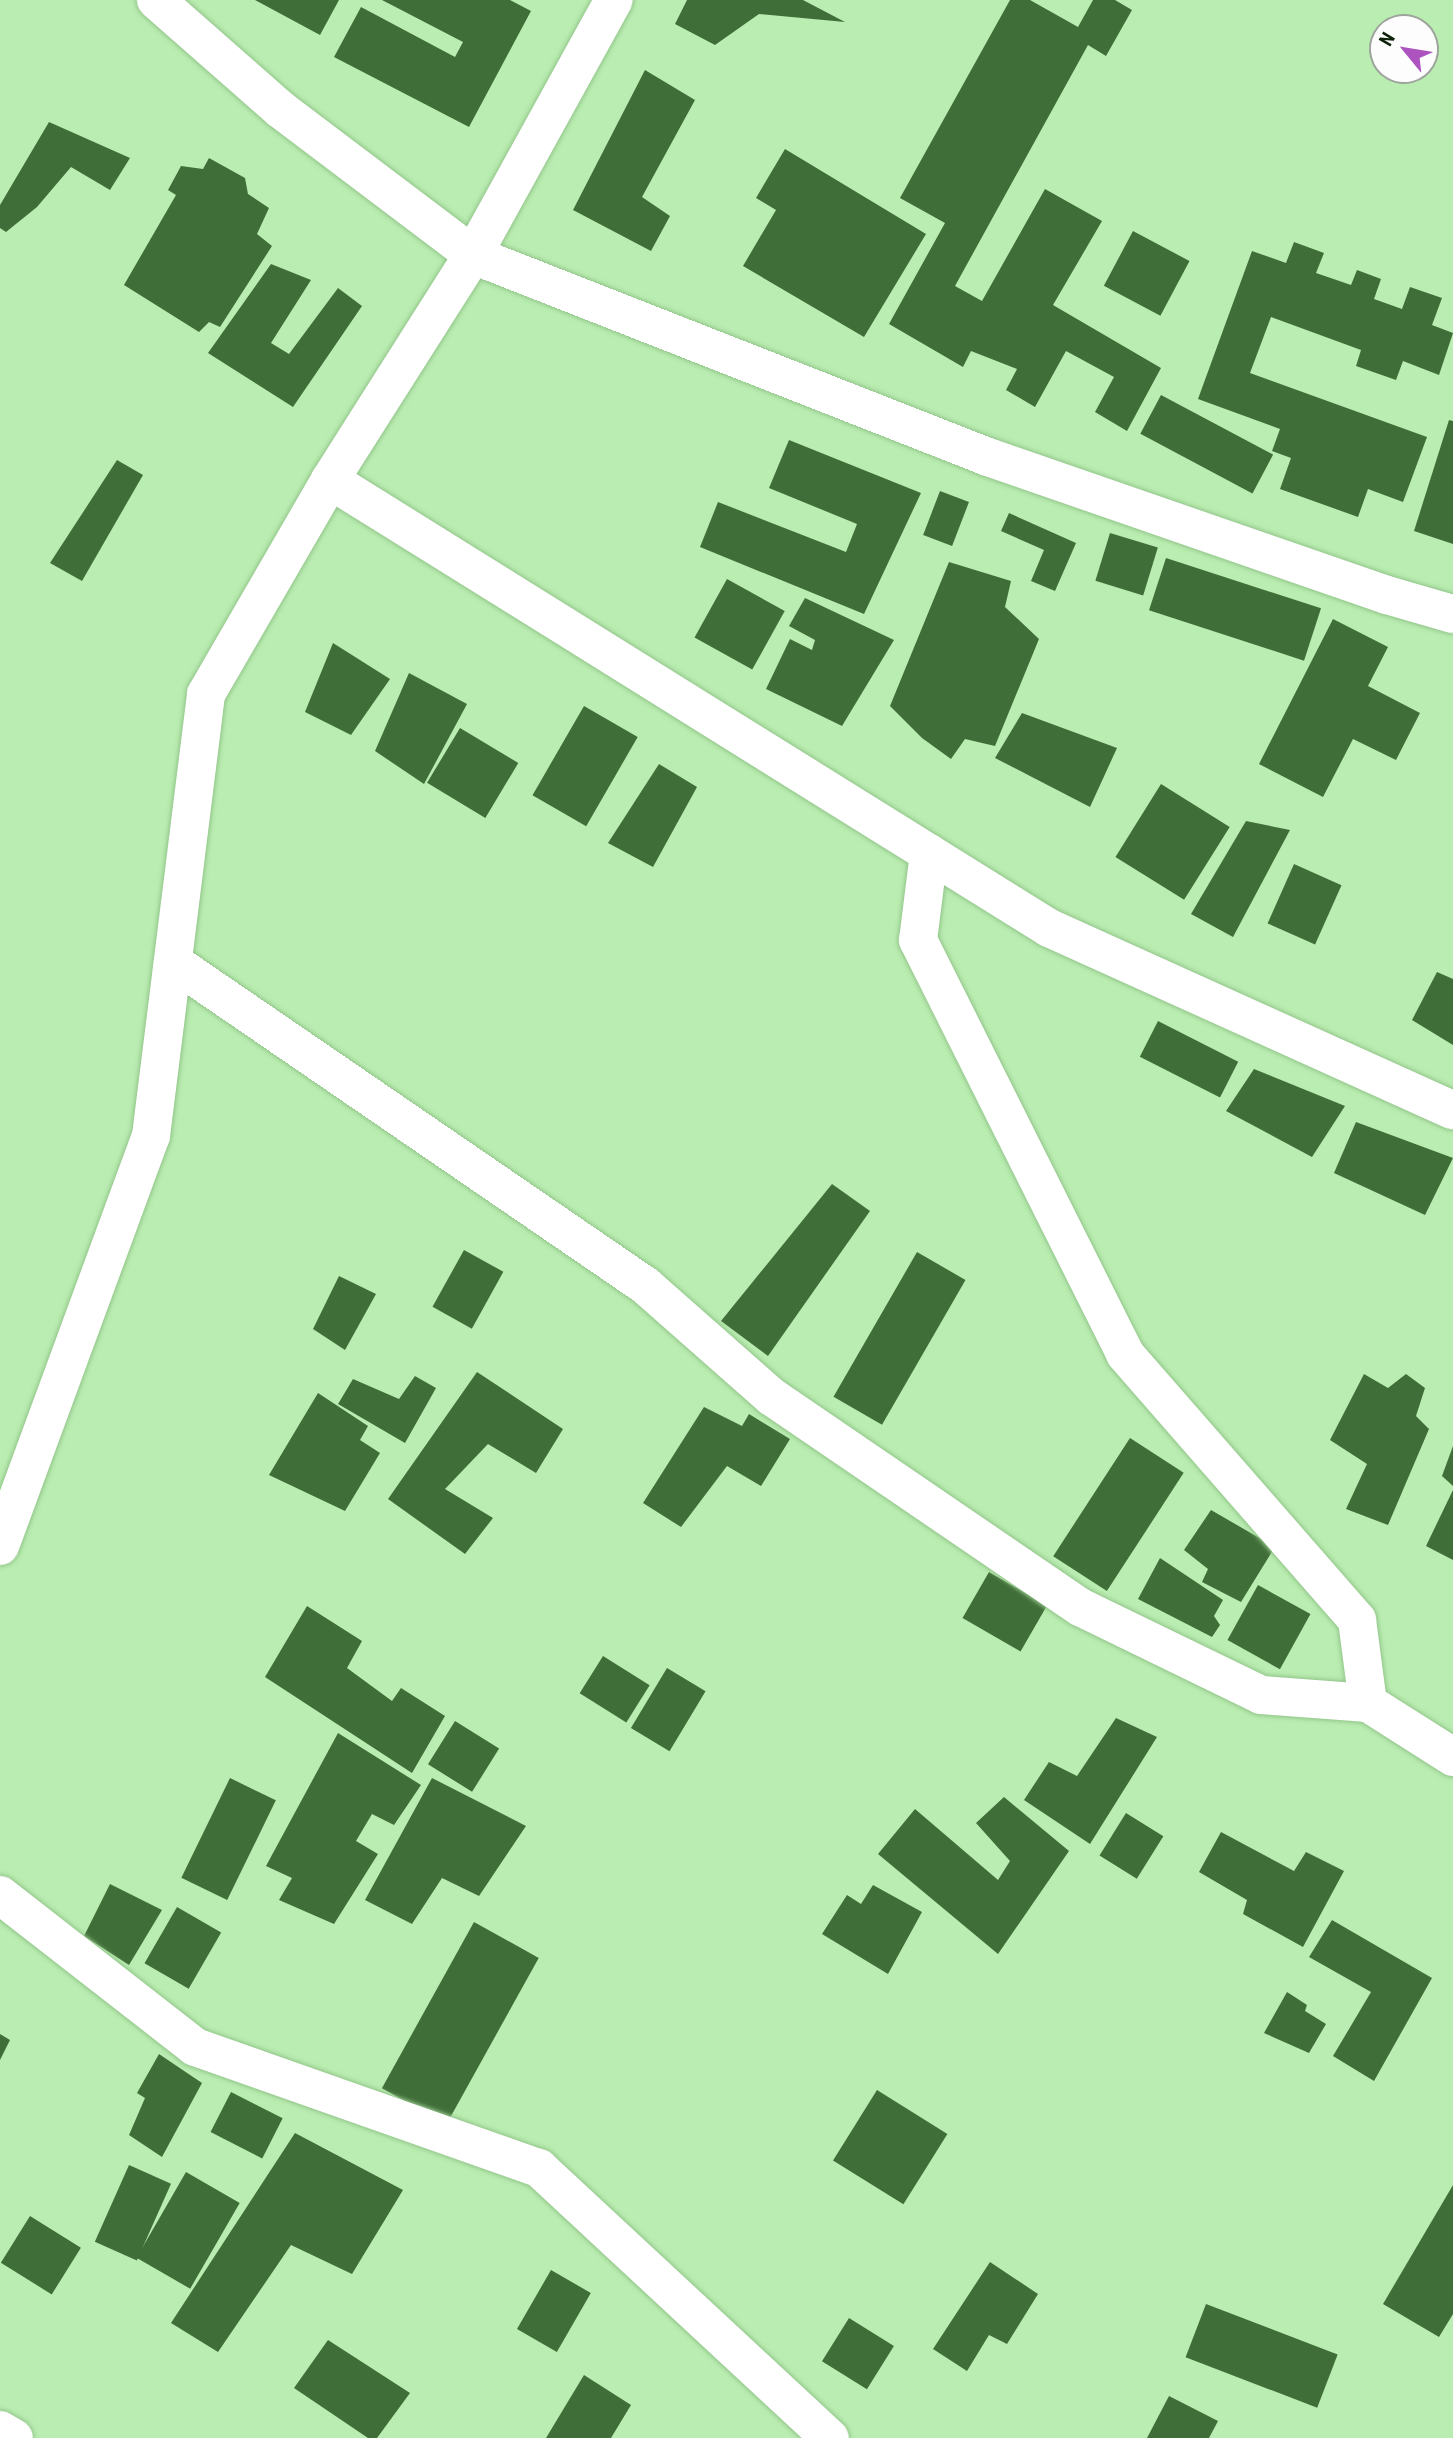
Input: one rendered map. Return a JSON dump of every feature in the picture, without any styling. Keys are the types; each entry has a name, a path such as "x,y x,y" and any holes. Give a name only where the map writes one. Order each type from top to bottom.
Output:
{"street":[{"path":"156,0 280,109 473,255 988,457 1387,595 1453,614"},
{"path":"0,1546 151,1136 206,694 330,480 473,255 614,0"},
{"path":"330,480 1049,928 1453,1110"},
{"path":"929,853 918,940 1125,1354 1357,1620 1368,1703"},
{"path":"173,962 646,1286 772,1396 1080,1606 1261,1695 1368,1703 1453,1757"},
{"path":"0,1895 195,2047 539,2168 830,2438"},
{"path":"0,2430 13,2438"}],"building":[{"path":"255,0 339,0 320,35"},
{"path":"382,0 510,0 531,11 469,127 334,57 361,7 455,57 463,42"},
{"path":"687,0 803,0 845,22 759,14 715,45 675,24"},
{"path":"1010,0 1030,0 1078,27 1093,0 1115,0 1132,10 1106,56 1088,45 955,286 982,301 1045,189 1102,221 1053,305 1161,368 1127,431 1095,412 1114,377 1066,351 1035,407 1006,390 1017,369 971,351 963,367 889,324 945,223 900,198"},
{"path":"645,70 695,100 642,197 670,216 651,251 573,210"},
{"path":"49,122 130,158 110,190 71,167 37,207 6,232 0,228 0,205"},
{"path":"785,149 926,234 864,337 743,266 776,210 756,198"},
{"path":"209,158 245,178 248,194 269,208 257,234 272,246 220,327 209,322 199,332 124,285 176,195 168,190 181,166 203,169"},
{"path":"1133,231 1190,261 1160,316 1104,286"},
{"path":"1294,242 1324,253 1316,273 1351,285 1357,270 1381,279 1374,299 1402,309 1410,287 1442,298 1432,325 1453,333 1439,375 1403,361 1396,380 1356,366 1361,350 1271,317 1250,373 1427,437 1403,502 1368,489 1358,517 1280,489 1291,458 1272,451 1280,429 1198,399 1252,251 1286,263"},
{"path":"271,264 311,280 271,343 289,354 338,288 362,306 293,407 208,353"},
{"path":"1161,395 1273,455 1252,493 1140,434"},
{"path":"1449,420 1453,421 1453,544 1414,531"},
{"path":"789,440 921,493 864,614 700,547 718,502 846,552 857,524 769,488"},
{"path":"117,460 143,475 82,581 50,563"},
{"path":"940,491 969,502 952,546 923,535"},
{"path":"1009,513 1076,543 1055,591 1031,581 1044,550 1001,531"},
{"path":"1110,533 1158,548 1143,595 1095,581"},
{"path":"1166,558 1321,608 1304,661 1149,610"},
{"path":"949,562 1011,581 1005,607 1039,639 995,746 965,739 951,759 922,738 890,706"},
{"path":"727,579 785,611 752,670 695,638"},
{"path":"805,598 894,640 842,726 766,689 790,639 812,650 815,640 789,626"},
{"path":"1333,619 1388,647 1368,686 1420,713 1396,760 1353,739 1323,797 1259,764"},
{"path":"333,643 390,679 351,735 305,712"},
{"path":"409,673 467,704 424,784 375,751"},
{"path":"584,706 638,737 586,826 532,795"},
{"path":"1022,713 1117,748 1090,807 995,758"},
{"path":"460,728 518,763 485,818 427,783"},
{"path":"659,764 697,787 653,867 608,843"},
{"path":"1161,784 1230,827 1184,900 1115,857"},
{"path":"1246,821 1290,830 1233,937 1191,914"},
{"path":"1294,864 1342,885 1315,945 1268,923"},
{"path":"1437,972 1453,979 1453,1045 1412,1020"},
{"path":"1158,1021 1238,1062 1220,1097 1140,1057"},
{"path":"1254,1069 1345,1106 1312,1157 1226,1111"},
{"path":"1356,1122 1453,1158 1425,1215 1334,1173"},
{"path":"832,1184 870,1211 768,1356 721,1321"},
{"path":"464,1250 503,1272 472,1329 432,1307"},
{"path":"917,1252 965,1280 882,1425 834,1397"},
{"path":"339,1276 376,1294 345,1350 313,1329"},
{"path":"477,1372 563,1429 536,1473 488,1444 445,1489 493,1518 465,1554 388,1499"},
{"path":"1364,1374 1388,1388 1406,1374 1425,1388 1416,1416 1429,1429 1388,1525 1346,1509 1367,1464 1330,1440"},
{"path":"415,1376 436,1388 405,1443 338,1404 353,1379 399,1399"},
{"path":"318,1393 368,1426 360,1440 380,1453 345,1511 269,1475"},
{"path":"704,1407 742,1426 749,1414 790,1439 761,1486 727,1466 681,1527 643,1503"},
{"path":"1130,1438 1184,1473 1107,1591 1053,1556"},
{"path":"1453,1446 1453,1486 1442,1476"},
{"path":"1453,1490 1453,1560 1426,1546"},
{"path":"1211,1510 1275,1547 1241,1602 1202,1582 1208,1569 1184,1550"},
{"path":"1160,1558 1223,1600 1214,1616 1220,1625 1212,1637 1138,1599"},
{"path":"989,1572 1047,1605 1021,1651 962,1618"},
{"path":"1258,1585 1310,1614 1280,1669 1227,1640"},
{"path":"307,1606 362,1641 347,1668 392,1701 401,1688 445,1716 412,1773 265,1677"},
{"path":"603,1656 650,1685 626,1722 580,1693"},
{"path":"667,1668 706,1691 670,1751 631,1728"},
{"path":"1116,1718 1157,1737 1090,1844 1024,1800 1049,1762 1077,1776"},
{"path":"455,1721 499,1749 472,1792 428,1764"},
{"path":"338,1733 421,1785 394,1825 372,1814 356,1841 378,1854 334,1924 279,1900 292,1878 266,1866"},
{"path":"230,1778 276,1800 227,1900 181,1878"},
{"path":"432,1778 526,1826 479,1896 442,1878 412,1924 365,1900"},
{"path":"1004,1797 1069,1851 998,1954 878,1854 915,1809 998,1880 1010,1861 976,1823"},
{"path":"1126,1813 1163,1836 1137,1879 1100,1855"},
{"path":"1221,1832 1294,1871 1306,1852 1344,1871 1303,1947 1243,1914 1247,1900 1199,1872"},
{"path":"110,1884 162,1910 129,1965 84,1936"},
{"path":"873,1885 922,1912 888,1974 822,1934 847,1895 861,1904"},
{"path":"177,1907 221,1932 189,1989 144,1963"},
{"path":"1332,1920 1432,1978 1374,2081 1333,2056 1371,1992 1309,1957"},
{"path":"474,1922 539,1958 447,2124 382,2088"},
{"path":"1287,1992 1307,2005 1305,2011 1326,2024 1309,2053 1264,2033"},
{"path":"0,2034 10,2040 0,2060"},
{"path":"159,2054 202,2083 162,2157 129,2135 145,2098 137,2093"},
{"path":"877,2090 947,2134 903,2204 833,2160"},
{"path":"231,2092 283,2118 262,2158 211,2132"},
{"path":"295,2133 403,2190 352,2274 291,2245 218,2352 171,2323"},
{"path":"129,2165 171,2184 137,2260 95,2242"},
{"path":"186,2172 240,2203 190,2289 136,2258"},
{"path":"1453,2185 1453,2314 1439,2337 1383,2304"},
{"path":"30,2216 81,2248 52,2294 1,2263"},
{"path":"990,2262 1038,2294 1007,2344 989,2335 967,2371 933,2349"},
{"path":"551,2270 591,2293 557,2352 517,2329"},
{"path":"1206,2304 1338,2355 1317,2408 1186,2357"},
{"path":"849,2318 894,2346 867,2389 822,2361"},
{"path":"328,2340 410,2393 377,2438 368,2438 294,2388"},
{"path":"584,2375 631,2405 611,2438 546,2438"},
{"path":"1169,2396 1218,2421 1209,2438 1147,2438"}]}
